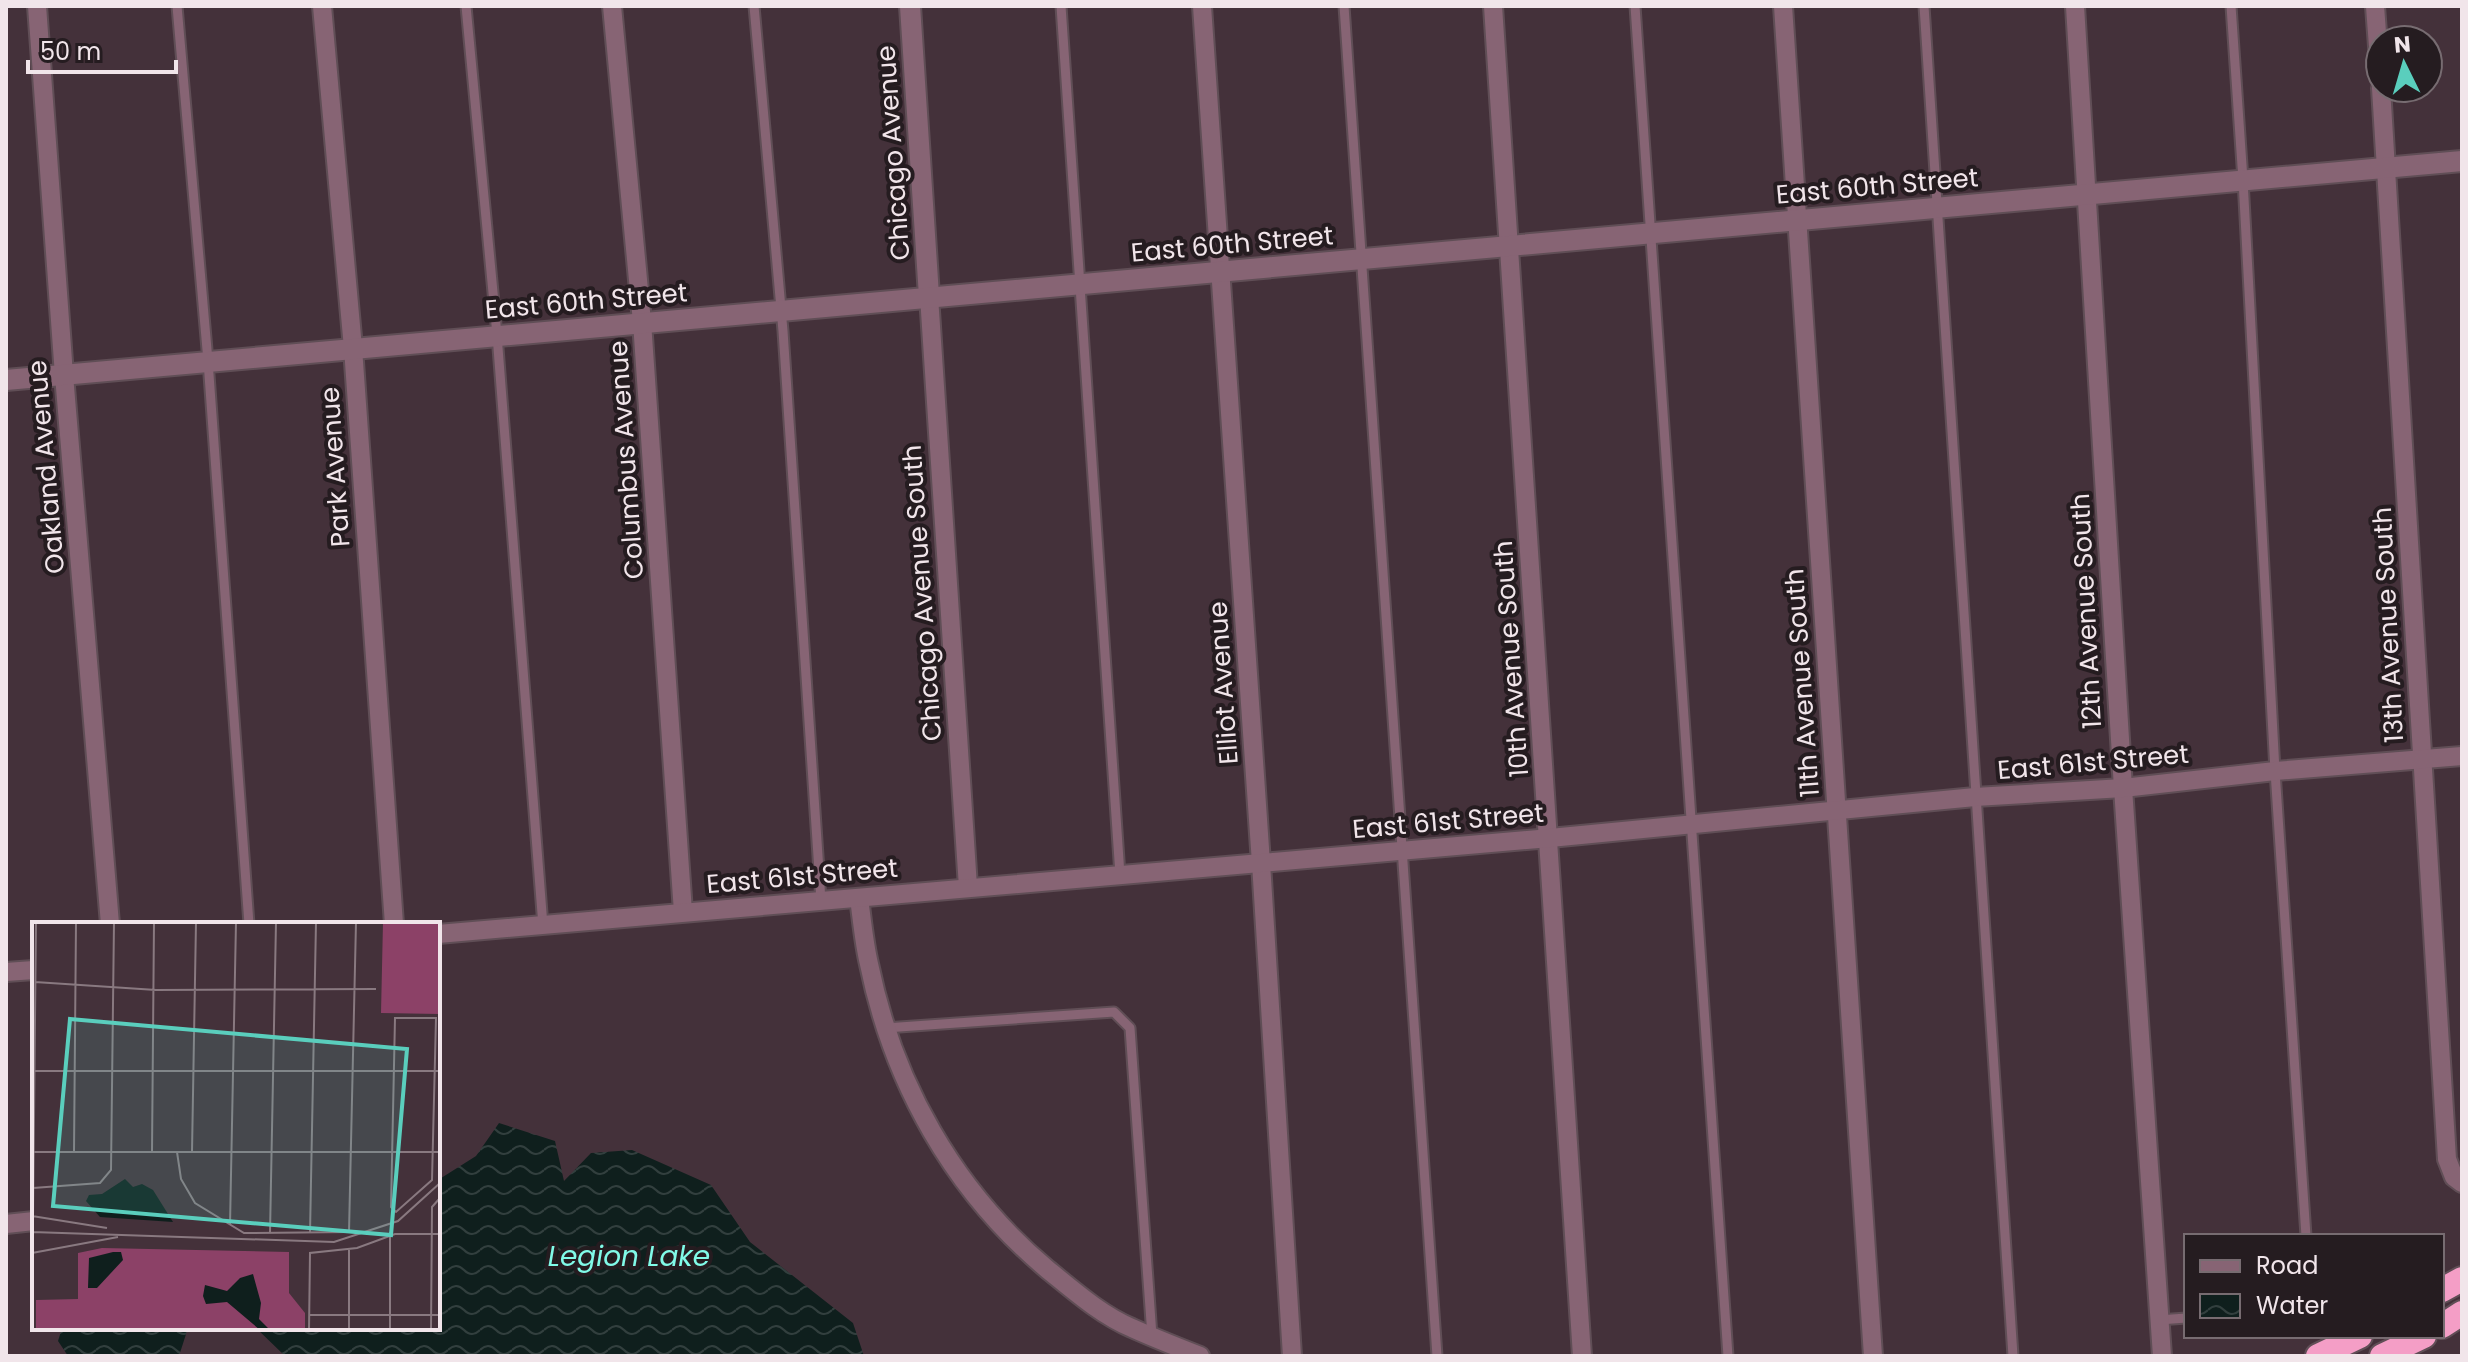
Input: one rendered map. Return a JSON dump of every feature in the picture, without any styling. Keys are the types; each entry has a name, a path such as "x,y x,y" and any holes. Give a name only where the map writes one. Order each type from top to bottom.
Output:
{"highway":[{"path":"2444,1289 2462,1279"},
{"path":"2444,1325 2462,1313"},
{"path":"2318,1356 2356,1338"},
{"path":"2382,1356 2420,1338"}],"street":[{"name":"Oakland Avenue","path":"37,6 110,922"},
{"name":"Park Avenue","path":"322,6 353,348 394,922"},
{"name":"Columbus Avenue","path":"612,6 642,322 683,912"},
{"name":"Chicago Avenue","path":"910,6 929,296"},
{"name":"Elliot Avenue","path":"1202,6 1292,1356"},
{"name":"10th Avenue South","path":"1493,6 1582,1356"},
{"name":"11th Avenue South","path":"1783,6 1873,1356"},
{"name":"12th Avenue South","path":"2075,6 2162,1356"},
{"name":"13th Avenue South","path":"2382,104 2447,1159 2454,1177 2462,1183"},
{"name":"East 60th Street","path":"6,380 2462,161"},
{"name":"Chicago Avenue South","path":"929,296 968,887"},
{"name":"East 61st Street","path":"440,934 2462,756"},
{"path":"859,898 868,964 885,1028 908,1089 940,1147 979,1201 1025,1250 1075,1292 1130,1328 1200,1356"},
{"path":"6,972 32,970"},
{"path":"6,1224 32,1221"}],"lane":[{"path":"177,6 208,361 249,922"},
{"path":"466,6 497,335 543,926"},
{"path":"754,6 781,310 821,901"},
{"path":"1061,6 1120,875"},
{"path":"1344,6 1437,1356"},
{"path":"1635,6 1728,1356"},
{"path":"1924,6 2013,1356"},
{"path":"2231,6 2275,771 2306,1234"},
{"path":"885,1028 1114,1012 1130,1028 1152,1336"},
{"path":"2159,1320 2184,1318"}],"water":[{"name":"Legion Lake","path":"499,1123 555,1141 564,1181 591,1153 632,1150 711,1185 750,1242 853,1323 864,1356 285,1356 258,1330 440,1330 440,1179 476,1156"},
{"path":"61,1330 187,1330 179,1356 68,1356 58,1341"}]}
